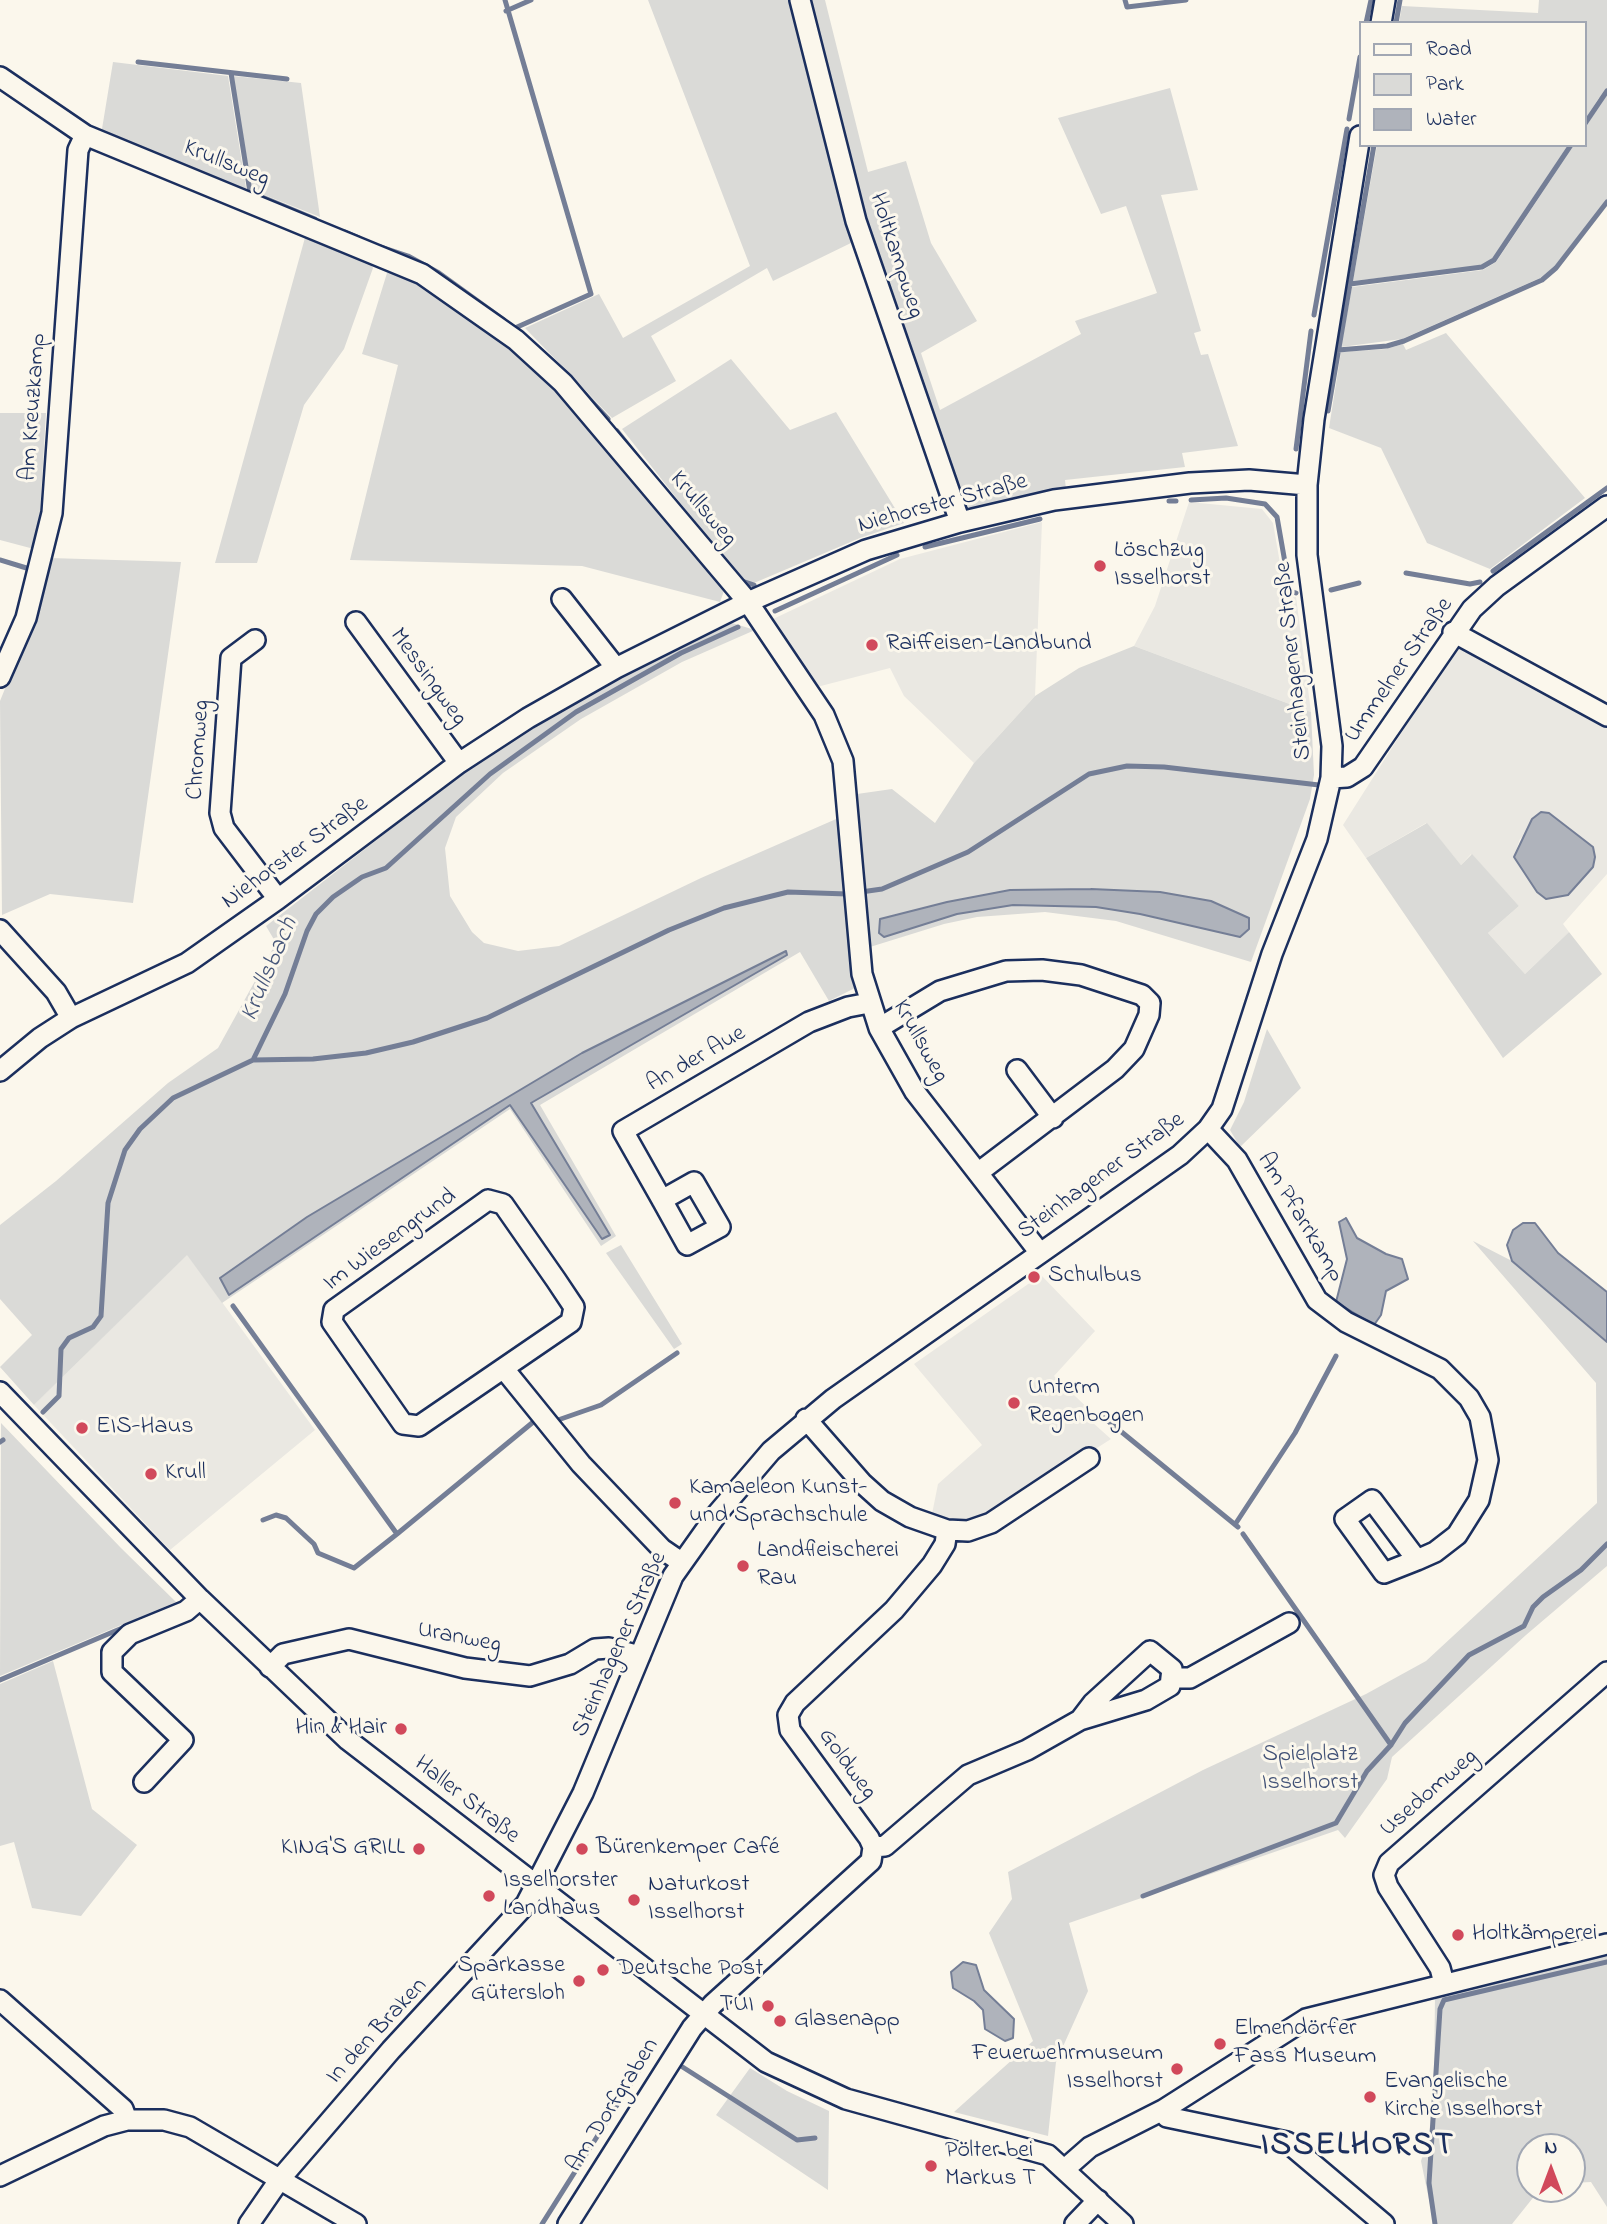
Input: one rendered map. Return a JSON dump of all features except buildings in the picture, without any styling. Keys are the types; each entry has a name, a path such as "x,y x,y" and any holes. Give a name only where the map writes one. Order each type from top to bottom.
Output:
{"street":[{"name":"Holtkampweg","path":"800,0 856,221 961,522"},
{"path":"1381,21 1385,0"},
{"name":"Krullsweg","path":"0,77 85,135 410,268 516,340 563,383 747,603 824,715 843,761 862,974 878,1028 915,1092 1040,1252"},
{"name":"Am Kreuzkamp","path":"0,677 26,618 52,513 78,150 85,135"},
{"name":"Steinhagener Straße","path":"535,1884 583,1793 681,1562 717,1514 771,1451 806,1419 1180,1154 1208,1129 1228,1096 1272,954 1317,839 1331,778 1332,746 1307,555 1307,485 1320,379 1358,147"},
{"name":"Niehorster Straße","path":"0,1071 40,1038 71,1018 187,963 278,899 458,763 528,718 617,668 747,603 866,550 961,522 1054,500 1190,483 1249,480 1307,485"},
{"name":"Ummelner Straße","path":"1331,778 1347,778 1363,768 1453,632 1497,586 1607,506"},
{"path":"562,599 617,668"},
{"name":"Messingweg","path":"356,622 458,763"},
{"path":"1453,632 1607,716"},
{"name":"Chromweg","path":"255,640 231,658 220,813 224,828 278,899"},
{"path":"0,930 56,992 71,1018"},
{"path":"878,1028 940,991 1006,971 1042,970 1081,975 1142,995 1150,1003 1149,1015 1134,1048 1115,1069 979,1172"},
{"name":"An der Aue","path":"662,1200 623,1131 809,1023 848,1007 869,1003"},
{"path":"1017,1070 1053,1118"},
{"name":"Am Pfarrkamp","path":"1208,1129 1237,1160 1317,1300 1346,1322 1440,1368 1469,1398 1480,1417 1488,1460 1479,1500 1457,1535 1435,1552 1417,1560"},
{"name":"Im Wiesengrund","path":"488,1200 503,1203 574,1307 571,1322 503,1369 419,1426 403,1424 332,1322 334,1310 488,1200"},
{"path":"503,1369 581,1464 662,1549 681,1562"},
{"name":"Haller Straße","path":"0,1392 200,1599 348,1740 766,2062 811,2085 859,2104 1029,2147 1048,2155 1066,2168 1123,2224"},
{"path":"806,1419 862,1483 883,1501 910,1517 947,1530 968,1531 991,1523 1089,1458"},
{"name":"Goldweg","path":"873,1847 790,1730 788,1716 795,1703 894,1610 932,1565 945,1544 947,1530"},
{"path":"144,1782 183,1740 112,1672 112,1652 130,1634 186,1611 200,1599"},
{"path":"1173,1678 1190,1678 1289,1623"},
{"name":"Uranweg","path":"270,1667 283,1654 349,1639 465,1668 530,1676 570,1664 594,1649 610,1648 640,1656"},
{"path":"704,2014 870,1861 873,1847 885,1846 968,1775 1027,1750 1080,1720 1146,1700 1170,1686 1172,1670 1150,1651 1093,1703 1080,1720"},
{"name":"Usedomweg","path":"1444,1983 1440,1968 1388,1887 1384,1875 1389,1863 1607,1672"},
{"name":"In den Braken","path":"249,2224 280,2179 391,2050 526,1904 535,1884"},
{"path":"1066,2168 1090,2147 1163,2110 1306,2020 1607,1944"},
{"path":"0,2000 123,2109 127,2120"},
{"name":"Am Dorfgraben","path":"568,2224 704,2014"},
{"path":"1163,2110 1167,2117 1287,2141 1384,2224"},
{"path":"0,2176 104,2126 127,2120 164,2120 190,2127 356,2224"},
{"path":"1074,2224 1098,2200"}],"shaded area":[{"path":"1189,502 1262,509 1273,523 1286,598 1296,597 1311,712 1134,646 1155,606"},
{"path":"1042,522 1035,696 974,763 904,696 890,668 817,687 771,620 900,559"},
{"path":"1457,645 1607,723 1607,874 1563,924 1569,932 1525,974 1488,933 1519,906 1471,854 1461,865 1426,823 1366,858 1343,825","holes":["1549,813 1558,822 1519,866 1514,856 1520,839"]},
{"path":"187,1254 315,1430 170,1550 34,1405"},
{"name":"Unterm Regenbogen","path":"1041,1275 1095,1331 1054,1376 1096,1416 1092,1422 1111,1439 989,1517 957,1522 932,1514 938,1484 982,1445 914,1364"}],"green space":[{"path":"648,0 793,0 855,241 773,281 767,268 651,336 676,381 612,418 525,328 599,294 623,338 750,266"},
{"path":"807,0 825,0 868,172 906,161 931,243 977,321 921,353 940,410 1081,334 1075,321 1157,293 1126,206 1101,214 1058,118 1170,88 1198,190 1161,195 1201,331 1194,333 1201,355 1208,354 1238,446 1182,453 1185,467 1065,480 1066,489 973,509 963,504 863,222"},
{"path":"1539,0 1607,0 1607,199 1554,267 1540,278 1402,339 1341,347 1352,287 1483,270 1496,262 1573,147 1586,147 1586,126 1603,101 1599,98 1586,118 1586,21 1399,21 1402,6 1538,13"},
{"path":"113,62 228,76 247,194 101,135"},
{"path":"233,76 301,83 320,217 252,190"},
{"path":"1377,147 1567,147 1493,258 1480,266 1353,281"},
{"path":"306,234 365,256 373,268 344,349 304,405 257,563 215,563"},
{"path":"397,269 512,344 600,435 724,591 720,602 582,566 350,560 398,365 362,354 387,273"},
{"path":"1446,333 1585,498 1490,569 1427,543 1381,448 1329,428 1341,352 1386,349 1403,344 1406,350"},
{"path":"731,359 790,430 836,412 904,523 860,538 754,583 741,580 622,429"},
{"path":"0,413 46,413 40,513 34,549 0,540"},
{"path":"50,558 181,562 133,903 50,894 2,915 0,701 28,632"},
{"path":"732,623 755,630 682,662 581,719 503,773 456,817 445,848 450,896 472,932 484,943 518,951 559,946 701,878 843,816 855,988 829,1001 800,952 540,1105 616,1236 601,1246 510,1109 222,1303 187,1255 34,1405 0,1367 32,1335 0,1299 0,1225 56,1181 168,1083 218,1048 276,943 266,926 468,769 619,676"},
{"path":"1134,646 1311,712 1314,775 1310,799 1251,962 1116,921 1045,912 977,917 944,924 870,947 857,794 892,789 935,823 974,763 1035,696 1079,668"},
{"path":"1427,823 1461,865 1472,854 1519,906 1488,933 1525,974 1569,932 1602,974 1503,1058 1366,858"},
{"path":"1267,1029 1301,1088 1240,1147 1230,1130 1244,1102"},
{"name":"Spielplatz Isselhorst","path":"1473,1241 1512,1261 1607,1342 1607,1566 1526,1635 1392,1757 1387,1779 1345,1838 1338,1830 1069,1923 1088,1991 1056,2062 1048,2136 954,2112 1033,2041 989,1933 1012,1899 1008,1872 1203,1770 1366,1694 1426,1661 1597,1503 1596,1383"},
{"path":"621,1245 682,1344 674,1349 606,1253"},
{"path":"1,1423 176,1602 0,1676"},
{"path":"53,1661 92,1809 137,1845 81,1916 32,1908 14,1842 0,1846 0,1684"},
{"path":"1607,1951 1607,2207 1591,2182 1586,2182 1586,2133 1516,2133 1516,2203 1529,2203 1512,2224 1434,2224 1421,2161 1429,2136 1434,2085 1435,1996"},
{"path":"750,2068 787,2091 829,2111 828,2190 716,2115"}],"water":[{"path":"1541,812 1549,813 1593,847 1593,867 1568,895 1546,899 1537,892 1514,857 1532,819"},
{"path":"1010,890 1160,892 1211,901 1249,918 1249,929 1240,937 1140,914 1096,907 1013,905 957,914 884,937 879,933 880,919 947,902"},
{"path":"786,951 787,955 531,1103 610,1235 602,1239 510,1105 229,1295 220,1278 307,1217 582,1053"},
{"path":"1346,1218 1357,1238 1386,1254 1402,1259 1408,1279 1386,1291 1381,1315 1374,1325 1336,1302 1347,1259 1339,1222"},
{"path":"1523,1223 1535,1223 1558,1253 1607,1292 1607,1342 1512,1261 1507,1245 1513,1230"},
{"path":"963,1962 976,1965 984,1990 1014,2019 1013,2038 1005,2041 985,2029 983,2010 953,1988 951,1972"}],"waterway":[{"path":"505,0 591,294 515,328"},
{"path":"506,11 531,0"},
{"path":"1125,0 1127,7 1186,0"},
{"path":"1366,21 1371,0"},
{"path":"1396,21 1400,0"},
{"path":"138,62 287,79"},
{"path":"1349,119 1358,68"},
{"path":"231,73 250,192 315,219"},
{"path":"1586,122 1607,91"},
{"path":"1314,315 1347,129"},
{"path":"1350,284 1374,147"},
{"path":"1328,411 1350,284 1482,267 1494,260 1570,147"},
{"path":"1338,350 1387,346 1404,341 1542,280 1556,268 1607,202"},
{"path":"345,232 359,238"},
{"path":"381,247 408,256 439,273 504,320"},
{"path":"1296,449 1311,331"},
{"path":"534,344 568,375"},
{"path":"581,390 608,419"},
{"path":"617,431 637,456"},
{"path":"1493,571 1607,488"},
{"path":"1191,500 1226,498 1265,504 1277,517 1290,591 1296,593"},
{"path":"1169,501 1176,501"},
{"path":"925,547 1040,519"},
{"path":"775,611 897,555"},
{"path":"0,560 33,570"},
{"path":"1406,573 1470,584 1480,582"},
{"path":"739,580 754,585"},
{"path":"1331,590 1359,583"},
{"name":"Krullsbach","path":"43,1412 59,1396 61,1349 69,1338 93,1327 101,1316 108,1203 125,1150 140,1129 173,1098 253,1060 285,994 307,931 316,914 333,897 362,877 386,868 490,774 576,712 681,653 738,627"},
{"path":"253,1060 313,1059 366,1053 413,1042 487,1018 669,930 724,908 788,892 847,894 882,889 968,852 1089,774 1127,766 1164,767 1319,785"},
{"path":"233,1306 397,1534 532,1423"},
{"path":"558,1420 601,1405 677,1353"},
{"path":"1236,1523 1295,1433 1336,1356"},
{"path":"1102,1416 1238,1527"},
{"path":"263,1520 276,1515 286,1518 314,1544 318,1553 354,1568 397,1534"},
{"path":"1243,1534 1391,1745"},
{"path":"1143,1896 1336,1823 1367,1771 1391,1745 1405,1723 1469,1655 1524,1626 1533,1607 1543,1597 1581,1570 1607,1544"},
{"path":"0,1680 127,1626"},
{"path":"1435,2224 1429,2183 1440,2009 1444,2000 1607,1962"},
{"path":"681,2066 797,2140 815,2138"},
{"path":"542,2224 641,2067"}],"place":[{"name":"Löschzug Isselhorst","path":"1100,566"},
{"name":"Raiffeisen-Landbund","path":"872,645"},
{"name":"Schulbus","path":"1034,1277"},
{"name":"Unterm Regenbogen","path":"1014,1403"},
{"name":"EIS-Haus","path":"82,1428"},
{"name":"Krull","path":"151,1474"},
{"name":"Kamaeleon Kunst- und Sprachschule","path":"675,1503"},
{"name":"Landfleischerei Rau","path":"743,1566"},
{"name":"Hin & Hair","path":"401,1729"},
{"name":"KING'S GRILL","path":"419,1849"},
{"name":"Bürenkemper Café","path":"582,1849"},
{"name":"Isselhorster Landhaus","path":"489,1896"},
{"name":"Naturkost Isselhorst","path":"634,1900"},
{"name":"Holtkämperei","path":"1458,1935"},
{"name":"Deutsche Post","path":"603,1970"},
{"name":"Sparkasse Gütersloh","path":"579,1981"},
{"name":"TUI","path":"768,2006"},
{"name":"Glasenapp","path":"780,2021"},
{"name":"Elmendörfer Fass Museum","path":"1220,2044"},
{"name":"Feuerwehrmuseum Isselhorst","path":"1177,2069"},
{"name":"Evangelische Kirche Isselhorst","path":"1370,2097"},
{"name":"Pölter bei Markus T","path":"931,2166"}],"district":[{"name":"ISSELHORST","path":"1358,2148"}]}
